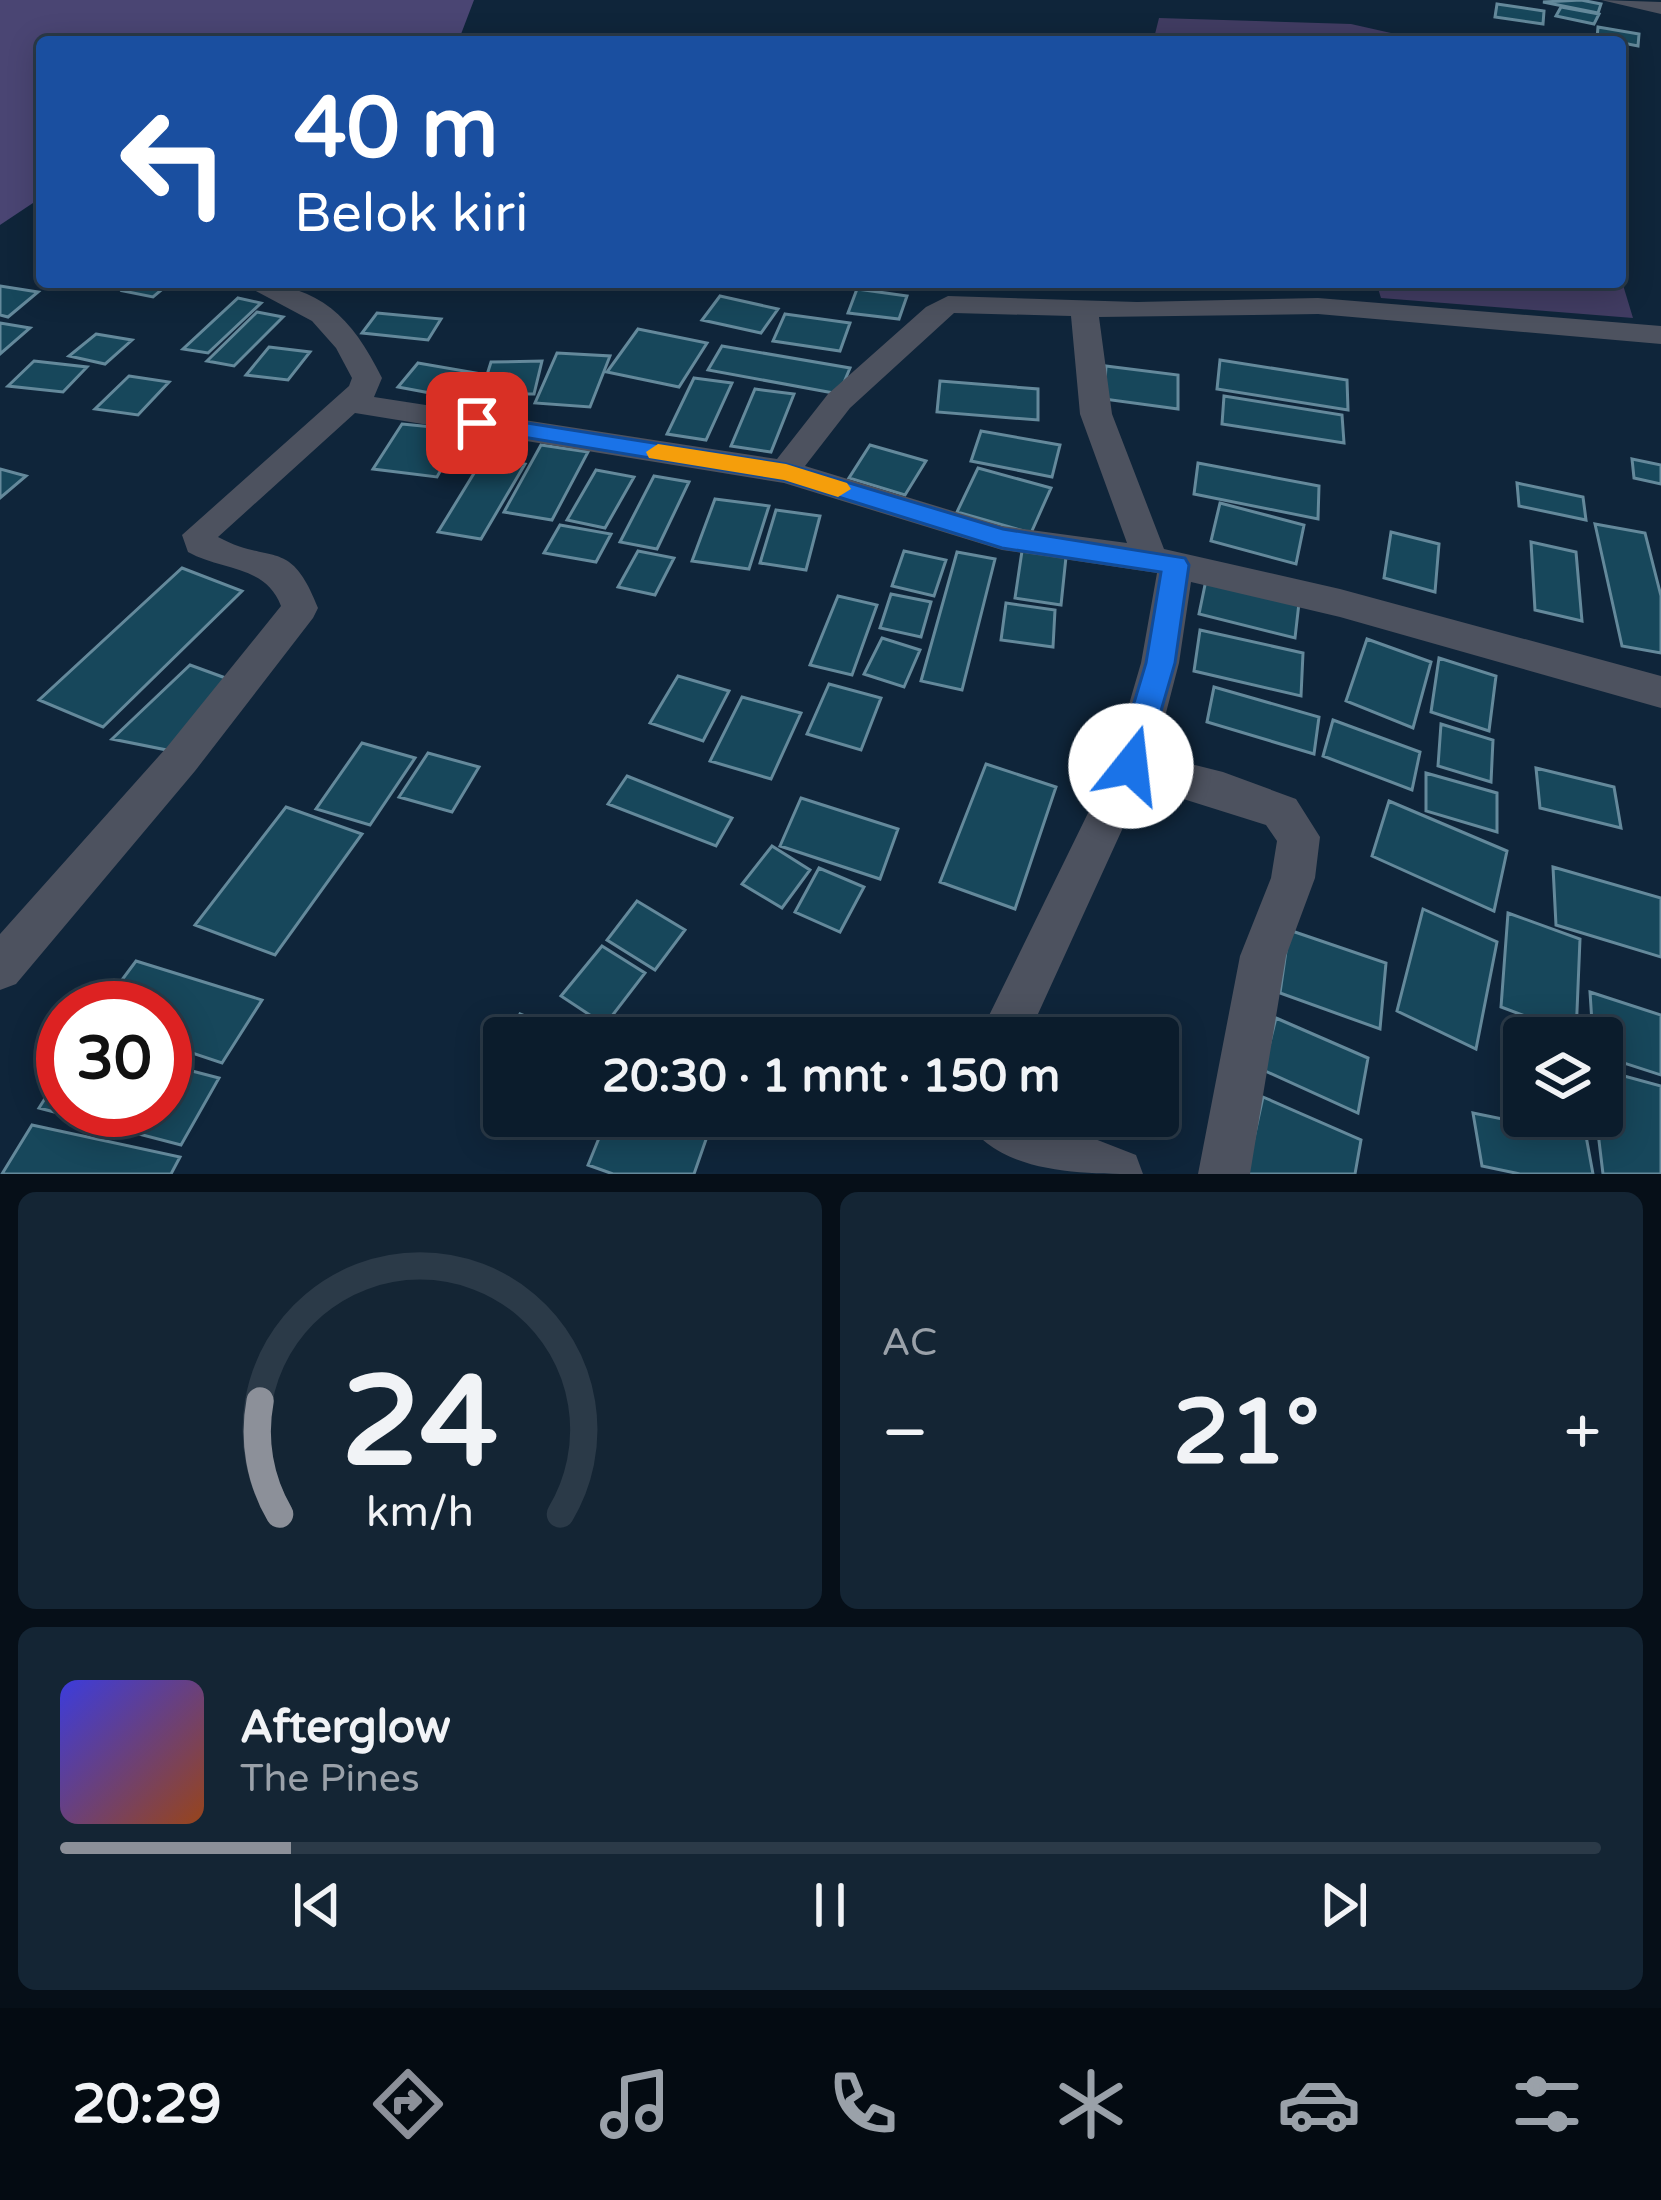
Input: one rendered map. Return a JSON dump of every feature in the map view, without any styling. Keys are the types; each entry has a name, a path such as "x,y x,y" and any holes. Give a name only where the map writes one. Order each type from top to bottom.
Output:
{"street":[{"path":"1611,0 1661,8"},
{"path":"0,968 181,759 300,608 293,582 283,568 213,552 200,543 199,535 363,390 367,378 341,335 301,298 271,288"},
{"path":"786,472 812,424 906,343 928,316 948,304 1318,306 1661,335"},
{"path":"1012,1017 1131,766 1160,663 1163,562 1096,414 1084,308"},
{"path":"345,402 786,472 1002,538 1163,562 1340,603 1661,692"},
{"path":"1131,766 1223,790 1280,812 1299,837 1293,878 1259,976 1224,1174"},
{"path":"1022,1137 1118,1174"}],"shaded area":[{"path":"0,0 474,0 460,36 36,36 36,201 0,225"},
{"path":"1159,18 1351,24 1404,36 1154,36"},
{"path":"1378,288 1624,288 1633,318 1381,298"}],"building":[{"path":"1543,2 1601,4 1598,13"},
{"path":"1497,4 1544,11 1543,24 1495,17"},
{"path":"1561,7 1599,14 1594,24 1556,16"},
{"path":"1598,27 1639,34 1638,46 1626,44 1626,36 1597,36"},
{"path":"0,286 38,292 8,317 0,315"},
{"path":"127,288 164,288 153,297 123,291"},
{"path":"857,289 907,296 899,319 848,313"},
{"path":"720,296 778,309 761,333 702,320"},
{"path":"238,298 261,303 208,353 183,349"},
{"path":"257,312 283,317 234,366 207,361"},
{"path":"377,313 441,319 428,340 362,333"},
{"path":"785,314 850,323 840,351 773,341"},
{"path":"0,323 30,328 0,354"},
{"path":"638,329 707,343 679,387 607,372"},
{"path":"96,334 132,340 105,364 69,356"},
{"path":"722,346 850,368 839,394 708,370"},
{"path":"269,347 310,352 288,380 246,375"},
{"path":"557,353 610,356 590,407 535,403"},
{"path":"1220,360 1347,380 1348,410 1217,389"},
{"path":"34,361 87,367 63,392 8,386"},
{"path":"542,361 534,394 481,394 491,362"},
{"path":"418,363 476,373 457,398 398,387"},
{"path":"1106,366 1178,375 1178,409 1104,399"},
{"path":"129,376 169,382 138,415 95,409"},
{"path":"694,378 732,383 706,440 667,434"},
{"path":"940,381 1038,389 1038,420 937,412"},
{"path":"755,389 794,394 771,452 731,446"},
{"path":"1224,396 1342,415 1344,443 1222,424"},
{"path":"402,424 463,430 437,477 373,469"},
{"path":"981,431 1060,445 1052,477 971,461"},
{"path":"541,445 588,452 552,520 504,512"},
{"path":"870,445 926,461 905,495 849,478"},
{"path":"484,457 525,464 481,539 438,532"},
{"path":"1632,459 1661,465 1661,484 1634,478"},
{"path":"1198,463 1319,486 1318,519 1194,494"},
{"path":"978,468 1051,488 1031,533 957,512"},
{"path":"0,469 26,476 0,498"},
{"path":"596,470 634,477 605,528 567,520"},
{"path":"654,476 689,482 657,549 620,542"},
{"path":"1517,483 1583,497 1586,520 1519,506"},
{"path":"715,499 769,506 749,569 692,561"},
{"path":"1220,503 1304,525 1296,564 1211,541"},
{"path":"776,510 820,516 806,570 760,563"},
{"path":"1595,524 1645,533 1661,596 1661,653 1622,646"},
{"path":"560,525 611,534 596,562 544,553"},
{"path":"1391,532 1439,544 1435,592 1384,578"},
{"path":"1531,542 1576,552 1582,621 1535,610"},
{"path":"638,551 674,558 655,595 618,587"},
{"path":"904,551 946,560 934,596 892,586"},
{"path":"1022,551 1066,557 1061,605 1015,598"},
{"path":"957,552 995,559 962,690 921,681"},
{"path":"182,568 242,591 103,727 39,700"},
{"path":"1206,580 1299,603 1295,638 1199,614"},
{"path":"891,594 931,602 921,637 880,628"},
{"path":"838,596 877,605 852,675 810,665"},
{"path":"1006,603 1055,610 1053,647 1001,640"},
{"path":"1200,630 1303,653 1301,696 1194,671"},
{"path":"882,638 920,650 904,687 864,674"},
{"path":"1367,639 1431,662 1413,728 1346,701"},
{"path":"1439,658 1496,676 1489,731 1431,712"},
{"path":"190,665 231,680 167,750 112,739"},
{"path":"678,676 729,691 703,741 650,723"},
{"path":"829,684 881,698 861,750 807,734"},
{"path":"1214,687 1319,717 1314,754 1207,722"},
{"path":"742,697 801,713 771,779 710,761"},
{"path":"1333,720 1420,752 1412,790 1323,756"},
{"path":"1441,724 1493,740 1491,782 1438,766"},
{"path":"362,743 415,758 370,825 316,809"},
{"path":"428,753 479,767 452,812 399,797"},
{"path":"986,764 1056,787 1015,909 940,882"},
{"path":"1536,768 1614,787 1621,828 1540,808"},
{"path":"1426,773 1497,793 1497,832 1426,811"},
{"path":"627,776 732,818 716,846 608,804"},
{"path":"801,798 898,829 880,879 780,846"},
{"path":"1389,801 1507,851 1494,911 1372,856"},
{"path":"286,807 362,834 275,955 195,925"},
{"path":"772,846 810,870 782,908 742,884"},
{"path":"1553,867 1661,898 1661,957 1556,925"},
{"path":"819,868 864,887 840,932 795,912"},
{"path":"637,901 685,930 655,970 607,940"},
{"path":"1423,909 1497,942 1476,1049 1397,1011"},
{"path":"1508,913 1580,939 1577,1017 1528,1017 1501,1007"},
{"path":"1289,930 1386,963 1380,1029 1280,993"},
{"path":"602,946 645,973 611,1017 593,1017 561,996"},
{"path":"136,961 262,1000 222,1063 192,1053 192,981 121,981"},
{"path":"1590,992 1661,1015 1661,1075 1623,1063 1623,1017 1592,1017"},
{"path":"1276,1018 1368,1058 1358,1113 1263,1070"},
{"path":"192,1071 219,1078 192,1126"},
{"path":"1623,1076 1661,1086 1661,1174 1603,1174 1599,1137 1623,1137"},
{"path":"1263,1097 1361,1140 1355,1174 1246,1174"},
{"path":"1473,1113 1503,1119 1503,1137 1586,1137 1593,1174 1520,1174 1482,1166"},
{"path":"32,1125 36,1137 88,1137 180,1157 171,1174 2,1174"},
{"path":"150,1137 186,1137 181,1145"},
{"path":"599,1137 707,1137 694,1174 613,1174 588,1165"}],"slow traffic":[{"path":"658,452 786,472 838,489"}],"route":[{"path":"477,423 786,472 1002,538 1176,565 1160,663 1131,766"}]}
